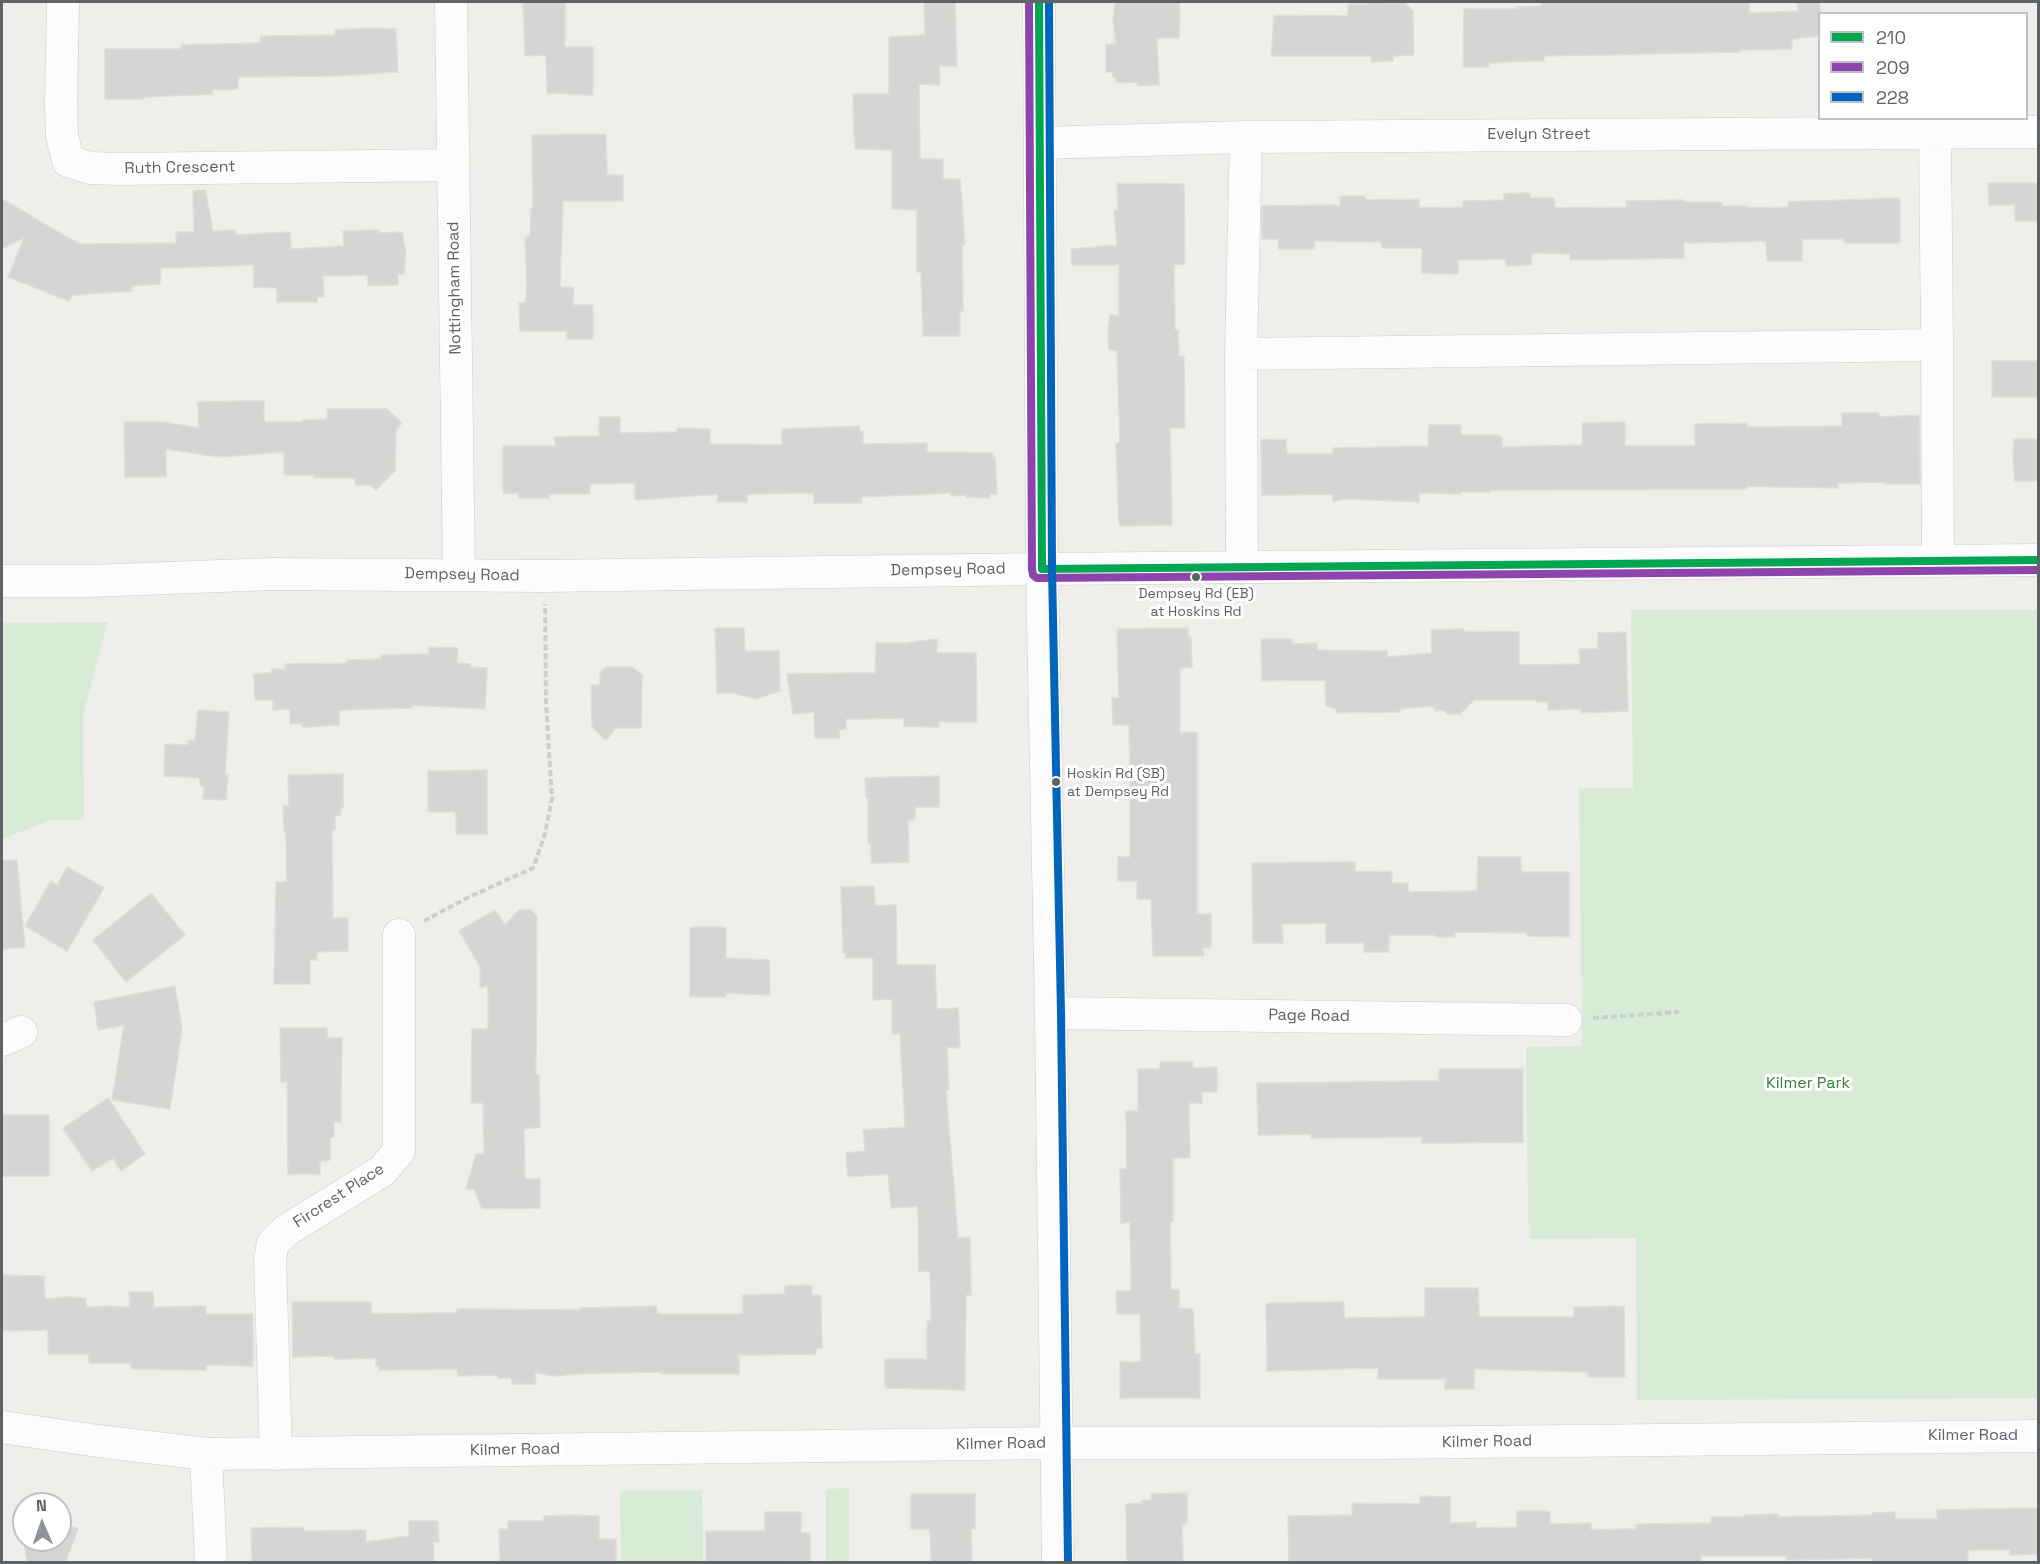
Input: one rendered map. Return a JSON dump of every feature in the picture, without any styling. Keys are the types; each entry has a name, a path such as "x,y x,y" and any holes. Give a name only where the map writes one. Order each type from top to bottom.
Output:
{"street":[{"name":"Ruth Crescent","path":"63,2 62,135 68,161 90,168 119,169 453,165"},
{"name":"Nottingham Road","path":"451,2 459,575"},
{"path":"1038,2 1042,569 1051,1013 1058,1563"},
{"name":"Evelyn Street","path":"1040,143 1246,137 2038,132"},
{"path":"1935,133 1938,560"},
{"path":"1242,567 1241,354 1246,137"},
{"path":"1241,354 1937,345"},
{"name":"Dempsey Road","path":"17,580 90,581 273,574 544,576 2038,560"},
{"name":"Fircrest Place","path":"276,1454 270,1259 273,1243 286,1230 382,1172 399,1151 399,935"},
{"name":"Page Road","path":"1051,1013 1566,1020"},
{"name":"Kilmer Road","path":"2,1427 206,1454 1057,1443 1377,1443 2038,1436"},
{"path":"206,1454 211,1563"}],"path":[{"path":"399,935 469,897 533,868 552,798 546,703 544,576"},
{"path":"1566,1020 1679,1012"}],"green space":[{"name":"Kilmer Park","path":"1631,610 2038,610 2038,1398 1637,1400 1636,1238 1530,1239 1526,1047 1582,1046 1579,788 1633,788"},
{"path":"108,622 83,715 84,820 51,820 2,839 2,623"},
{"path":"849,1488 849,1562 826,1562 826,1489"},
{"path":"702,1490 703,1562 621,1562 620,1491"}],"building":[{"path":"523,2 565,2 565,47 593,47 593,95 547,93 546,55 525,56"},
{"path":"924,2 955,2 957,66 939,66 940,85 919,84 920,159 943,159 943,179 960,179 965,245 962,244 963,311 960,311 960,336 923,336 921,272 917,272 917,210 892,209 892,150 855,149 853,94 889,94 889,37 925,35"},
{"path":"1115,2 1179,2 1179,38 1157,38 1159,85 1137,86 1137,82 1116,83 1113,72 1106,72 1106,44 1116,44 1113,20"},
{"path":"1367,2 1405,3 1413,11 1414,55 1393,56 1393,61 1371,62 1371,56 1271,56 1274,15 1348,16 1348,4 1367,4"},
{"path":"1541,2 1749,2 1749,13 1798,11 1797,2 1820,2 1820,12 1818,12 1818,36 1792,39 1792,49 1544,56 1544,61 1501,62 1488,63 1489,67 1463,67 1464,9 1518,9 1518,7 1541,6"},
{"path":"396,29 398,72 336,76 238,77 238,89 212,90 213,94 144,97 144,99 105,99 105,49 181,49 181,45 260,43 261,36 335,35 335,30"},
{"path":"606,134 607,175 623,175 623,201 563,201 560,287 574,287 573,305 593,305 593,339 567,339 566,331 520,331 519,303 526,302 525,237 530,237 531,209 533,208 532,135"},
{"path":"1117,183 1184,184 1185,264 1174,265 1175,330 1178,330 1179,356 1184,356 1185,428 1170,428 1172,525 1120,526 1119,524 1116,444 1120,442 1117,350 1109,350 1108,330 1110,315 1119,315 1119,265 1072,265 1071,249 1117,245 1114,211 1118,209"},
{"path":"1988,183 2038,183 2038,221 2015,221 2015,205 1989,205"},
{"path":"205,190 213,231 235,230 236,235 290,232 291,249 344,246 343,231 402,232 406,253 404,274 398,274 398,285 368,286 368,275 323,276 324,297 317,297 317,302 277,302 277,288 254,287 254,265 161,268 160,284 131,286 132,291 72,295 69,301 8,277 24,238 2,249 2,199 79,244 176,243 176,232 194,232 193,191"},
{"path":"1530,193 1530,198 1554,198 1555,208 1626,207 1626,201 1683,200 1683,202 1722,202 1722,206 1747,206 1747,208 1788,207 1788,202 1900,198 1900,243 1844,243 1844,239 1802,239 1802,261 1767,261 1766,241 1684,243 1684,258 1570,260 1570,254 1532,253 1531,265 1506,266 1506,259 1458,260 1458,274 1422,273 1422,248 1382,248 1381,242 1314,241 1314,249 1279,249 1278,239 1262,239 1262,206 1340,205 1340,196 1365,196 1365,200 1419,199 1419,208 1463,207 1463,201 1504,200 1504,194"},
{"path":"1992,361 2038,361 2038,397 1992,397"},
{"path":"264,401 264,422 303,422 303,420 327,419 327,409 387,409 402,423 396,430 395,471 376,490 371,485 355,485 355,478 284,475 284,452 220,457 166,449 166,477 125,477 124,422 163,422 199,428 198,402"},
{"path":"1842,413 1879,413 1879,417 1919,415 1920,484 1838,483 1838,488 1746,486 1746,489 1491,490 1490,492 1461,492 1461,494 1419,493 1419,502 1349,499 1333,501 1333,494 1262,495 1261,440 1286,439 1287,454 1333,454 1333,448 1428,446 1429,425 1461,425 1461,435 1499,435 1502,437 1502,447 1582,445 1583,423 1625,422 1625,446 1695,446 1695,424 1747,423 1747,427 1842,426"},
{"path":"599,417 620,417 620,433 677,432 677,428 710,429 710,444 782,445 782,429 859,426 860,431 863,431 863,444 927,443 927,452 993,453 997,494 990,494 990,498 951,496 951,493 862,497 862,503 814,503 814,493 747,494 747,502 717,502 718,494 635,500 635,483 590,484 590,494 549,494 549,498 519,498 518,493 503,494 503,446 555,446 555,437 599,436"},
{"path":"2014,439 2038,439 2038,481 2015,481"},
{"path":"715,628 744,628 745,651 779,651 780,691 756,699 734,693 717,693"},
{"path":"1188,628 1188,637 1191,637 1192,667 1180,668 1180,733 1197,732 1197,914 1211,914 1211,948 1203,948 1204,956 1153,956 1151,899 1137,899 1137,881 1118,881 1118,857 1130,857 1130,767 1129,725 1113,725 1112,698 1119,698 1117,629"},
{"path":"1463,629 1463,631 1519,632 1519,665 1580,664 1579,649 1598,649 1598,633 1626,632 1628,711 1581,713 1581,709 1548,710 1548,702 1537,702 1537,700 1474,700 1460,714 1447,714 1444,710 1436,711 1432,706 1400,709 1400,712 1336,713 1336,709 1326,706 1325,680 1262,681 1261,639 1292,639 1292,644 1317,643 1317,650 1387,651 1387,657 1432,653 1431,630"},
{"path":"937,639 937,653 976,653 977,722 939,722 939,727 904,726 904,718 846,719 846,729 839,730 839,738 815,738 814,712 793,714 787,674 875,673 876,643 905,643"},
{"path":"429,647 458,648 457,663 470,664 470,667 487,668 485,709 412,705 412,708 339,710 339,725 302,727 302,723 290,724 290,709 273,710 273,700 255,700 254,674 272,673 272,669 285,669 285,664 347,663 347,660 381,659 381,655 429,654"},
{"path":"606,667 632,667 642,675 641,728 616,728 606,740 592,727 591,685 600,685 600,673"},
{"path":"198,710 229,712 225,775 228,775 226,800 203,799 204,787 200,786 200,778 164,776 165,744 188,745 188,740 195,740"},
{"path":"487,770 487,834 456,834 456,812 428,812 428,771"},
{"path":"343,774 343,807 341,807 341,815 335,816 335,830 332,830 333,918 348,918 348,951 317,952 317,960 310,960 310,984 274,984 276,882 287,882 283,806 289,806 288,775"},
{"path":"939,776 939,807 915,807 915,819 908,820 909,862 871,863 865,778"},
{"path":"1478,857 1521,857 1521,872 1569,872 1569,937 1527,936 1527,933 1455,932 1455,937 1389,935 1389,952 1364,952 1364,943 1326,943 1326,923 1282,924 1283,943 1253,943 1252,863 1355,862 1355,872 1392,871 1392,883 1408,883 1408,892 1477,891"},
{"path":"17,860 25,947 2,949 2,861"},
{"path":"67,867 104,888 67,951 25,926 51,881 57,885"},
{"path":"874,886 875,906 896,905 897,965 935,965 937,1009 958,1008 960,1048 947,1047 949,1090 946,1090 958,1238 970,1237 971,1295 966,1295 965,1390 885,1388 885,1359 927,1359 927,1321 931,1321 930,1271 919,1272 918,1206 891,1208 888,1174 848,1177 846,1153 865,1151 863,1130 905,1127 900,1034 892,1034 892,999 873,1000 873,958 846,958 846,952 843,953 841,887"},
{"path":"151,893 185,935 126,982 93,940"},
{"path":"495,910 505,925 519,910 531,910 537,916 536,1075 539,1075 540,1127 524,1129 525,1179 540,1179 540,1208 482,1209 474,1189 466,1189 476,1154 484,1154 483,1103 471,1103 472,1029 488,1029 488,986 480,987 480,966 459,931"},
{"path":"690,927 726,927 726,958 769,960 770,995 726,993 726,997 690,997"},
{"path":"175,986 182,1029 170,1109 112,1100 124,1025 98,1030 94,1002"},
{"path":"280,1028 327,1028 327,1038 342,1038 341,1122 334,1122 334,1137 330,1138 330,1160 320,1161 320,1174 288,1174 287,1082 281,1082"},
{"path":"1160,1062 1193,1062 1193,1068 1217,1067 1217,1092 1202,1092 1202,1103 1189,1103 1190,1158 1173,1158 1173,1222 1170,1222 1171,1290 1179,1290 1179,1308 1193,1309 1195,1354 1200,1354 1200,1398 1120,1398 1120,1362 1141,1362 1140,1314 1117,1314 1116,1291 1131,1291 1130,1222 1121,1223 1120,1169 1127,1169 1126,1111 1138,1111 1138,1069 1160,1069"},
{"path":"1439,1069 1523,1069 1523,1142 1422,1143 1422,1137 1311,1138 1311,1134 1258,1135 1257,1083 1439,1081"},
{"path":"108,1098 145,1154 121,1171 113,1158 92,1171 63,1128"},
{"path":"2,1115 49,1115 49,1176 2,1176"},
{"path":"2,1275 44,1276 45,1299 86,1298 86,1307 130,1307 129,1292 153,1292 154,1307 206,1306 206,1314 253,1314 253,1366 206,1365 206,1370 131,1369 131,1363 89,1363 89,1354 48,1354 48,1330 2,1331"},
{"path":"812,1285 812,1295 821,1295 822,1348 816,1349 816,1354 739,1355 739,1374 661,1374 661,1372 558,1376 535,1373 536,1384 512,1384 512,1378 498,1378 498,1375 458,1376 457,1369 379,1370 379,1366 376,1366 376,1358 293,1357 292,1302 371,1302 371,1314 457,1313 457,1309 580,1310 580,1308 657,1306 657,1314 743,1314 743,1295 785,1294 785,1286"},
{"path":"1425,1288 1478,1288 1479,1317 1574,1317 1574,1307 1624,1306 1625,1377 1588,1377 1588,1372 1474,1369 1474,1389 1445,1389 1445,1379 1378,1379 1378,1368 1267,1371 1266,1303 1344,1302 1344,1318 1425,1317"},
{"path":"1187,1493 1187,1524 1182,1524 1183,1563 1127,1563 1126,1504 1151,1500 1151,1494"},
{"path":"911,1494 975,1494 975,1529 971,1529 972,1563 931,1563 930,1529 911,1529"},
{"path":"1420,1496 1450,1497 1450,1523 1476,1522 1476,1528 1517,1527 1517,1511 1550,1511 1550,1524 1591,1523 1591,1530 1636,1529 1636,1524 1711,1523 1711,1517 1744,1517 1744,1515 1778,1514 1778,1517 1872,1515 1872,1513 1895,1512 1895,1519 1937,1519 1937,1510 2038,1508 2038,1554 2010,1555 2010,1550 1968,1550 1968,1563 1872,1563 1872,1558 1787,1560 1787,1556 1701,1556 1701,1563 1289,1563 1288,1516 1352,1515 1352,1503 1420,1504"},
{"path":"765,1512 801,1512 801,1533 810,1533 810,1561 706,1563 706,1531 765,1531"},
{"path":"544,1516 599,1516 599,1539 616,1539 616,1563 500,1563 499,1529 508,1529 508,1521 544,1521"},
{"path":"409,1521 438,1521 439,1542 433,1542 434,1563 252,1563 251,1528 304,1527 304,1531 366,1530 366,1542 409,1536"},
{"path":"72,1527 78,1529 72,1545"},
{"path":"26,1552 69,1552 65,1563 27,1563"}],"transit line":[{"name":"209","path":"1029,2 1032,569 1033,575 1037,578 2038,570"},
{"name":"210","path":"1039,2 1042,569 2038,560"},
{"name":"228","path":"1049,2 1052,569 1061,1013 1068,1562"}],"place":[{"name":"Dempsey Rd (EB) at Hoskins Rd","path":"1196,577"},
{"name":"Hoskin Rd (SB) at Dempsey Rd","path":"1056,782"}]}
